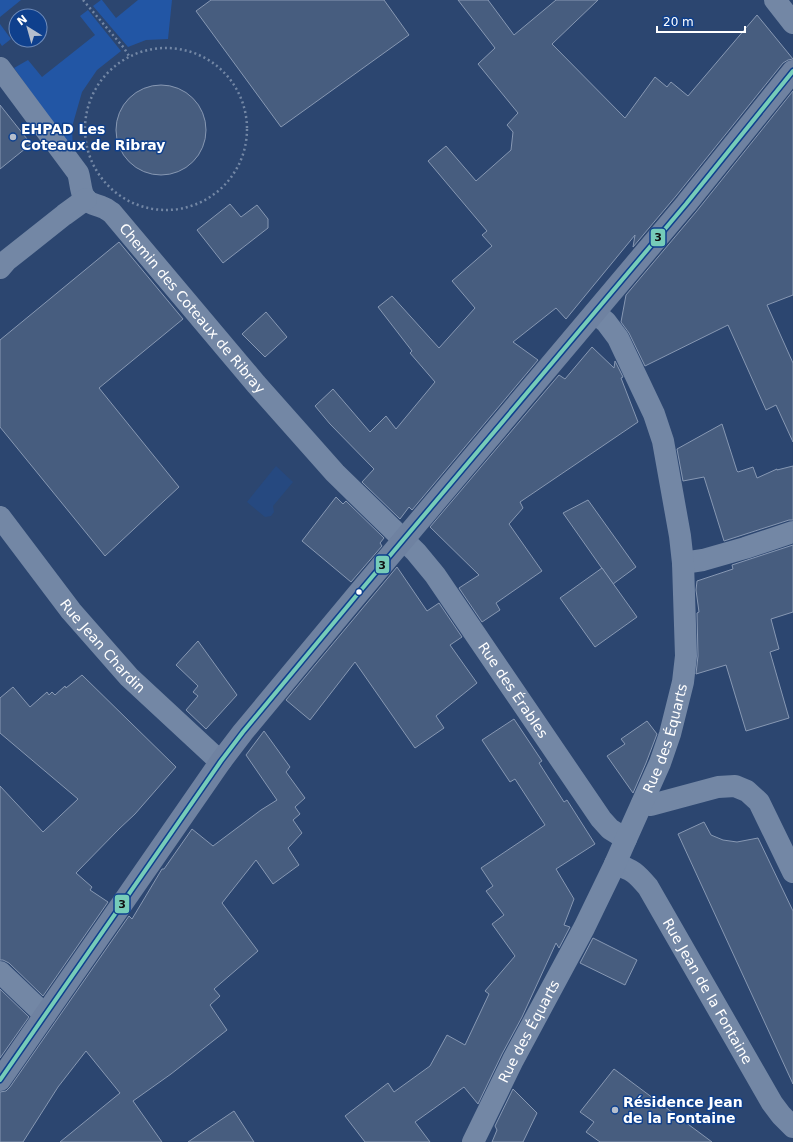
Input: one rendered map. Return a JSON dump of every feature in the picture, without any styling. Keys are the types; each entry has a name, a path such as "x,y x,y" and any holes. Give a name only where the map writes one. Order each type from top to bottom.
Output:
{"street":[{"path":"775,0 793,23"},
{"path":"0,68 78,173 82,192 86,199 6,261 0,268"},
{"path":"0,1080 221,761 248,726 686,204 793,71"},
{"name":"Chemin des Coteaux de Ribray","path":"86,199 92,205 104,208 112,213 256,384 335,473 403,540"},
{"name":"Rue des Équarts","path":"473,1142 513,1060 584,928 615,864 662,756 670,734 683,682 686,656 683,563 680,536 662,441 654,414 618,338 606,322 595,313"},
{"name":"Rue Jean Chardin","path":"0,517 71,611 130,677 205,748 221,761"},
{"path":"683,563 703,560 793,532"},
{"name":"Rue des Érables","path":"403,540 416,552 435,575 601,819 610,829 626,838"},
{"path":"642,804 650,805 718,787 736,786 747,791 759,802 793,872"},
{"name":"Rue Jean de la Fontaine","path":"615,864 636,873 648,887 772,1102 793,1127"},
{"path":"0,972 45,1015"}],"path":[{"path":"84,0 129,56"},
{"path":"171,48 189,51 207,58 222,69 238,90 247,118 247,136 243,155 235,172 223,186 209,198 192,206 176,209 159,210 143,207 128,201 115,192 103,180 94,166 88,151 85,135 85,119 89,103 96,88 106,75 129,56 152,49 171,48"}],"shaded area":[{"path":"0,0 21,0 11,8 8,8 8,11 0,17"},
{"path":"101,0 116,18 138,0 172,0 168,39 146,40 128,47 93,6"},
{"path":"88,10 121,51 97,70 82,92 72,127 73,151 14,68 28,60 42,77 95,35 80,16"},
{"path":"0,24 8,35 8,41 2,46 0,43"},
{"path":"276,466 293,482 273,506 274,512 271,516 265,517 247,502"}],"building":[{"path":"211,0 384,0 409,35 281,127 196,11"},
{"path":"458,0 488,0 514,35 556,0 598,0 552,44 625,118 655,77 667,87 671,82 688,96 757,15 793,59 783,63 633,247 635,235 566,319 556,308 513,342 538,360 412,510 409,507 400,519 362,482 374,469 330,424 315,406 333,389 370,432 386,416 396,429 435,382 410,353 412,351 378,307 392,296 439,348 475,308 452,281 492,246 482,235 487,231 428,161 446,146 476,181 511,150 513,132 507,125 518,113 478,64 495,48"},
{"path":"161,85 178,89 193,98 202,113 206,130 202,147 193,162 178,171 161,175 144,171 129,162 120,147 116,130 120,113 129,98 144,89"},
{"path":"793,91 793,295 767,305 793,363 793,442 776,405 766,410 728,325 645,366 629,333 621,322 626,295 696,212"},
{"name":"EHPAD Les Coteaux de Ribray","path":"0,105 31,144 0,169"},
{"path":"230,204 241,217 257,205 268,219 268,228 223,263 197,230"},
{"path":"119,242 183,319 99,388 179,487 105,556 0,427 0,340"},
{"path":"266,312 287,337 265,357 242,334"},
{"path":"592,347 614,368 615,361 623,377 621,378 638,422 520,502 523,508 509,524 542,571 496,603 500,610 482,622 459,588 479,575 430,527 559,375 565,379"},
{"path":"722,424 738,472 753,467 757,478 777,469 793,466 793,520 724,541 704,477 683,481 677,449"},
{"path":"336,497 343,504 346,501 384,538 380,543 382,546 351,582 302,541"},
{"path":"588,500 636,567 613,584 563,513"},
{"path":"793,545 793,612 771,619 779,649 770,652 789,718 746,731 726,665 696,674 698,656 697,613 699,612 696,590 697,581 733,569 732,565"},
{"path":"397,567 427,611 439,603 462,637 450,645 477,683 436,716 444,728 415,748 355,662 310,720 286,700"},
{"path":"602,568 637,617 595,647 560,598"},
{"path":"198,641 237,695 206,729 186,710 198,696 193,692 198,686 176,665"},
{"path":"82,675 176,767 135,814 76,873 92,887 90,890 108,902 43,996 9,963 0,960 0,786 43,832 78,799 0,733 0,698 13,687 30,707 47,692 49,695 52,692 55,695 65,686 66,688"},
{"path":"514,719 542,761 539,763 564,802 567,800 595,844 556,869 574,899 564,925 570,927 559,948 556,943 522,1017 478,1104 464,1087 415,1122 430,1142 365,1142 345,1116 388,1083 394,1092 430,1066 447,1035 465,1045 489,994 485,991 515,956 492,924 504,915 486,891 493,886 481,868 545,825 515,779 510,782 482,740"},
{"path":"647,721 657,734 633,793 607,756 625,744 621,739"},
{"path":"264,731 290,767 286,772 305,798 295,807 300,814 293,820 302,833 288,848 299,865 273,884 256,860 222,903 258,951 214,989 220,996 210,1005 227,1030 171,1074 133,1101 162,1142 60,1142 120,1093 86,1051 58,1087 23,1142 0,1142 0,1092 6,1091 10,1087 129,916 132,919 162,869 164,869 192,829 213,846 261,810 277,800 246,755"},
{"path":"704,822 711,835 723,840 737,842 758,838 793,911 793,1084 678,834"},
{"path":"593,938 637,960 625,985 580,963"},
{"path":"0,989 29,1017 0,1058"},
{"name":"Résidence Jean de la Fontaine","path":"614,1069 712,1142 600,1142 586,1132 594,1122 580,1112"},
{"path":"513,1089 537,1113 523,1142 492,1142 497,1130 495,1126"},
{"path":"234,1111 254,1142 188,1142"}],"transit line":[{"name":"3","path":"0,1080 221,761 243,732 686,204 793,71"}],"place":[{"name":"EHPAD Les Coteaux de Ribray","path":"13,137"},
{"name":"Résidence Jean de la Fontaine","path":"615,1110"}]}
